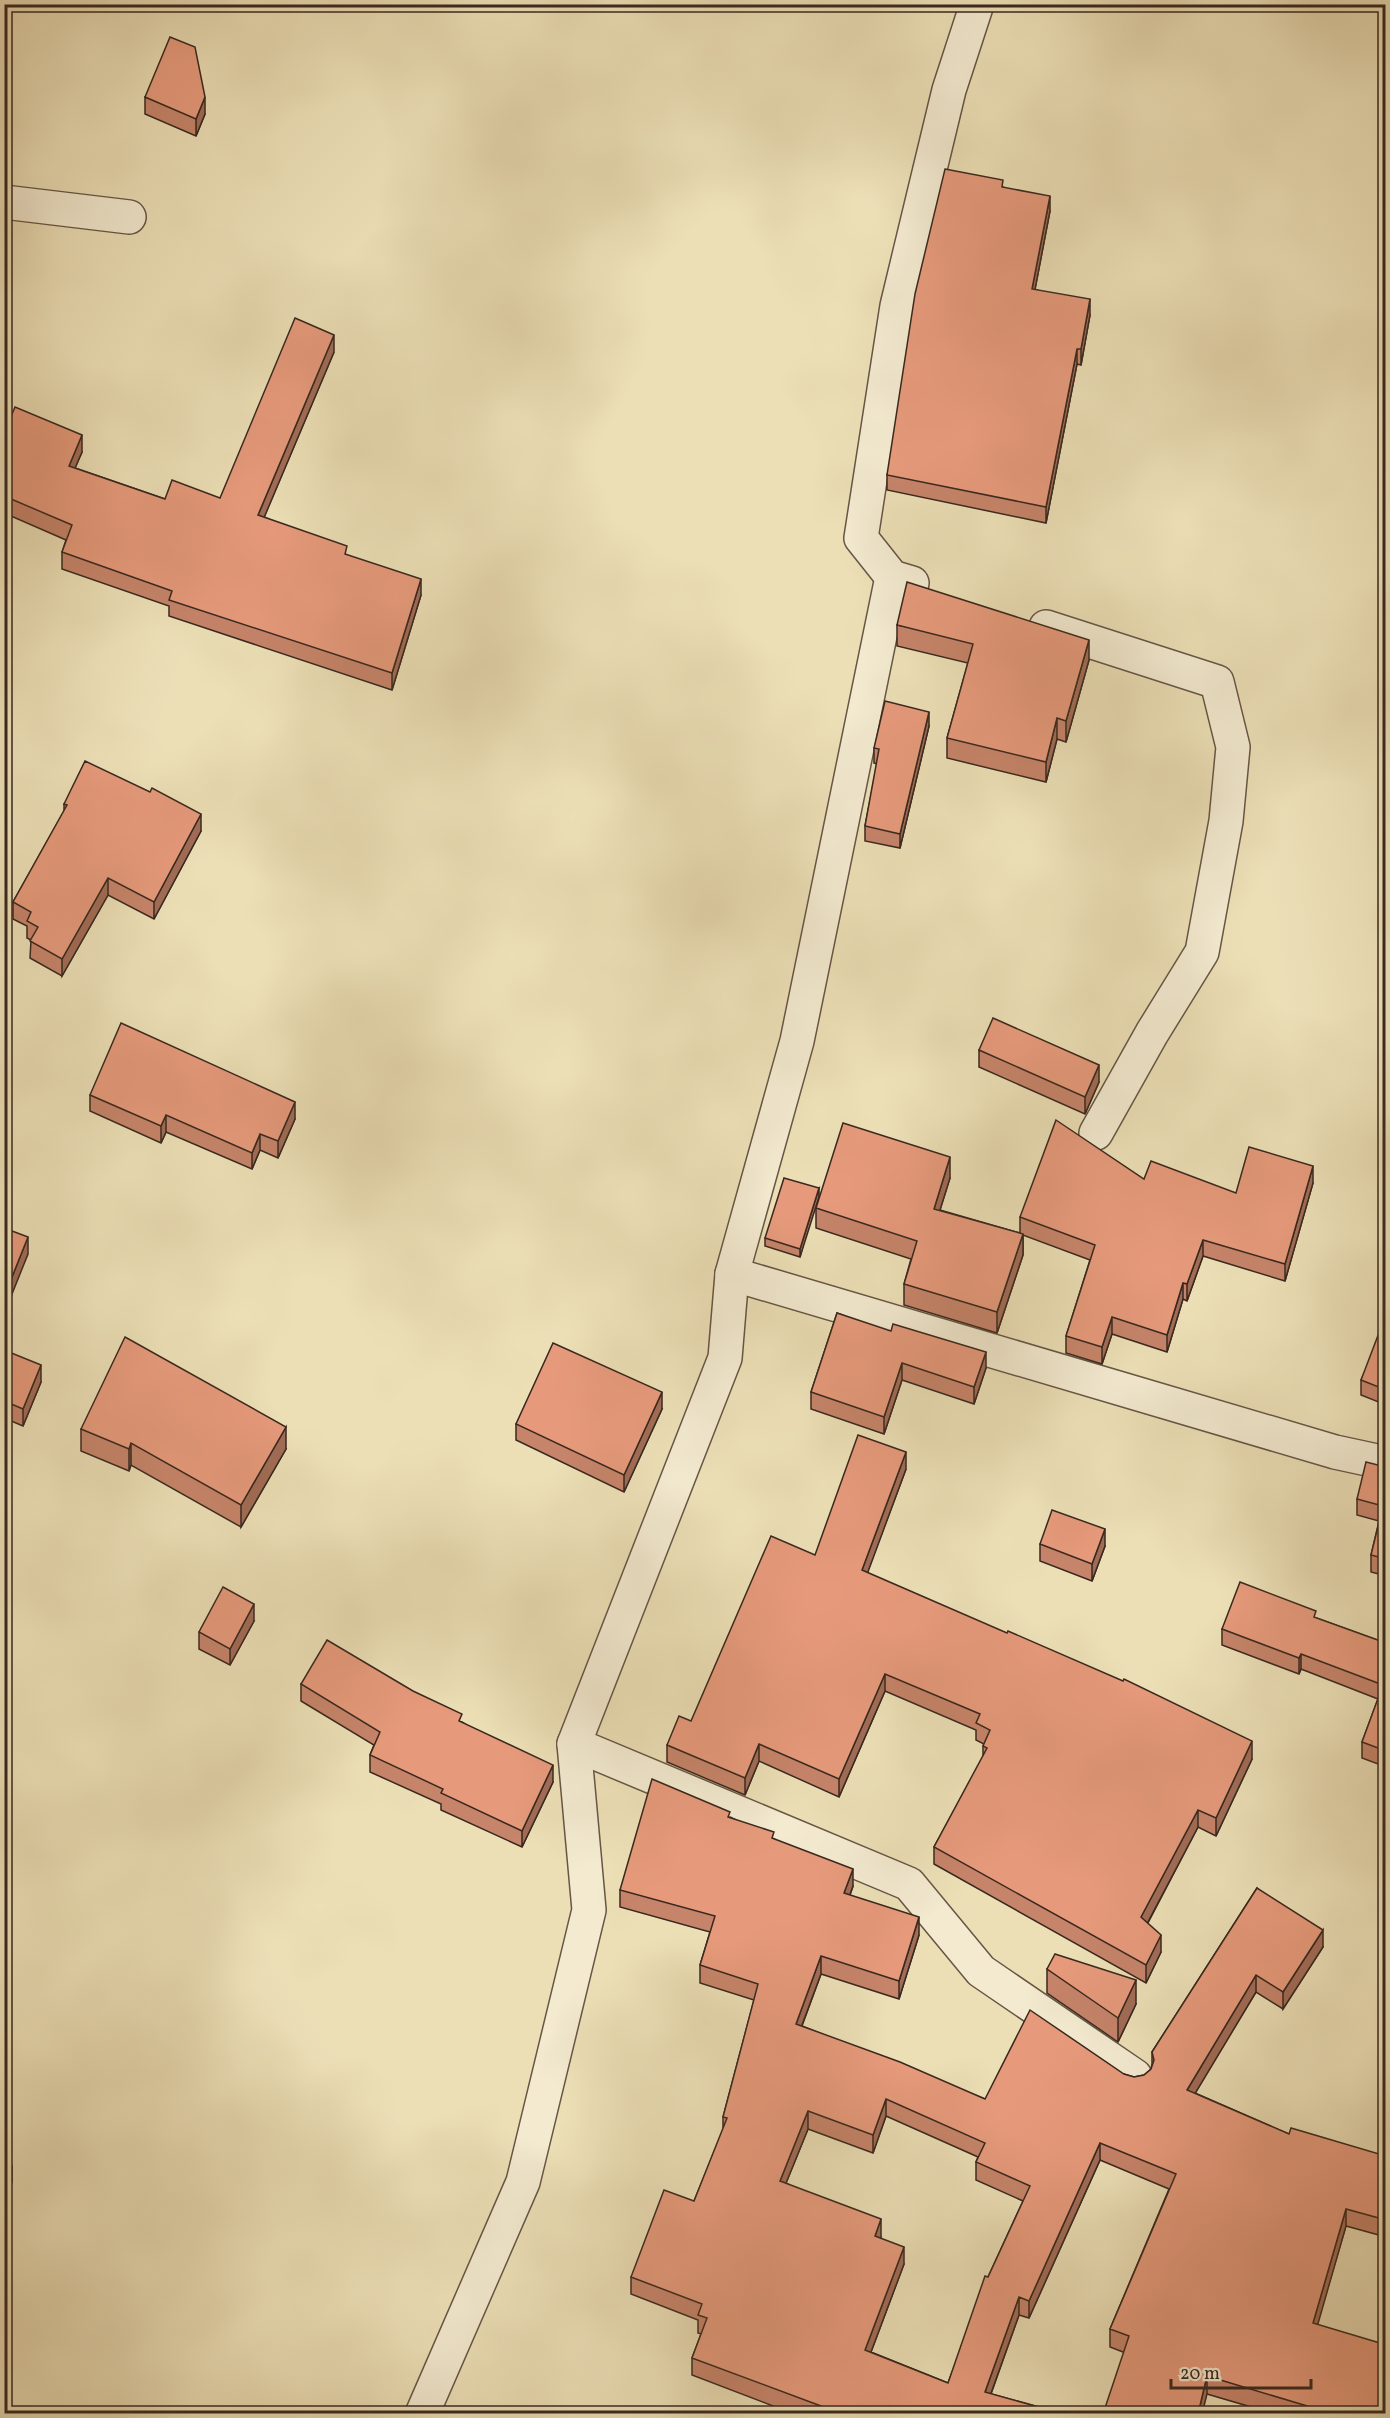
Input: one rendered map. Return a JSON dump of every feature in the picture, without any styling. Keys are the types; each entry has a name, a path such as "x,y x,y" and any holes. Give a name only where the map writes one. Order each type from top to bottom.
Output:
{"street":[{"path":"936,591 892,577 861,538 897,306 949,90 977,4"},
{"path":"4,202 129,217"},
{"path":"422,2414 523,2182 589,1910 574,1744 725,1358 732,1274 796,1041 892,577"},
{"path":"1015,617 1217,682 1233,747 1226,822 1202,952 1096,1133"},
{"path":"732,1274 1335,1452 1386,1462"},
{"path":"574,1744 909,1884 981,1971 1135,2076"}],"building":[{"path":"170,37 195,47 205,97 196,119 145,97"},
{"path":"945,169 1003,180 1002,187 1050,196 1032,289 1090,299 1081,349 1077,349 1046,507 887,475 915,294"},
{"path":"295,318 334,335 258,515 347,546 345,554 421,579 392,673 169,600 172,591 62,552 72,525 4,496 4,433 15,407 82,435 69,466 165,499 172,480 220,498"},
{"path":"907,582 1089,640 1066,721 1057,718 1046,762 947,738 973,644 897,625"},
{"path":"885,701 929,712 900,834 865,826 879,749 874,748"},
{"path":"85,761 150,792 152,788 201,814 154,902 108,878 62,959 30,941 38,927 27,921 31,912 13,902 67,805 64,804"},
{"path":"993,1018 1099,1065 1085,1097 979,1050"},
{"path":"121,1023 295,1102 278,1141 260,1134 252,1153 166,1115 161,1126 90,1095"},
{"path":"1056,1120 1144,1179 1151,1161 1236,1193 1249,1147 1313,1166 1285,1264 1203,1240 1187,1284 1183,1283 1167,1335 1112,1317 1102,1347 1066,1336 1095,1245 1020,1217"},
{"path":"843,1123 950,1157 934,1209 1023,1234 997,1312 904,1284 917,1241 816,1208"},
{"path":"784,1178 819,1188 800,1249 765,1238"},
{"path":"4,1228 28,1237 4,1297"},
{"path":"837,1313 891,1331 893,1324 986,1352 974,1387 902,1363 884,1417 811,1392"},
{"path":"1382,1325 1386,1326 1386,1390 1361,1380"},
{"path":"125,1337 286,1427 241,1505 131,1443 129,1449 81,1429"},
{"path":"553,1343 662,1392 624,1475 516,1424"},
{"path":"4,1350 41,1365 23,1409 4,1401"},
{"path":"858,1435 906,1452 862,1570 1007,1633 1008,1631 1123,1681 1124,1679 1252,1741 1216,1818 1198,1810 1141,1917 1161,1935 1146,1965 934,1847 987,1748 983,1746 990,1730 976,1723 980,1714 885,1674 839,1779 759,1744 745,1778 667,1745 679,1716 691,1721 771,1536 815,1555"},
{"path":"1366,1462 1386,1467 1386,1559 1371,1555 1383,1506 1357,1499"},
{"path":"1052,1510 1105,1529 1092,1564 1040,1544"},
{"path":"1240,1582 1316,1611 1314,1617 1386,1643 1386,1751 1362,1742 1383,1685 1301,1654 1299,1658 1222,1629"},
{"path":"223,1587 254,1604 230,1649 199,1632"},
{"path":"327,1640 413,1691 462,1714 459,1721 553,1765 522,1831 441,1793 443,1789 370,1755 380,1732 301,1684"},
{"path":"652,1779 730,1812 728,1817 774,1832 772,1838 853,1869 844,1893 919,1917 899,1981 821,1956 796,2024 900,2062 985,2099 1030,2010 1124,2074 1134,2077 1144,2075 1151,2069 1154,2060 1152,2052 1257,1888 1323,1930 1283,1992 1256,1975 1187,2090 1289,2134 1291,2128 1386,2156 1386,2220 1346,2209 1313,2323 1380,2343 1386,2324 1386,2414 1334,2414 1207,2376 1198,2414 1103,2414 1129,2336 1110,2329 1176,2174 1100,2143 1029,2301 1019,2297 985,2392 1064,2414 818,2414 821,2406 692,2358 707,2318 698,2315 702,2304 631,2277 664,2190 694,2201 727,2118 723,2117 758,1984 700,1965 715,1916 620,1890","holes":["886,2099 985,2143 976,2162 1030,2186 988,2277 985,2276 948,2383 865,2350 904,2247 875,2236 881,2219 780,2181 808,2111 873,2135"]},
{"path":"1055,1954 1136,1980 1118,2018 1047,1969"},
{"path":"4,2162 12,2166 4,2184"}]}
